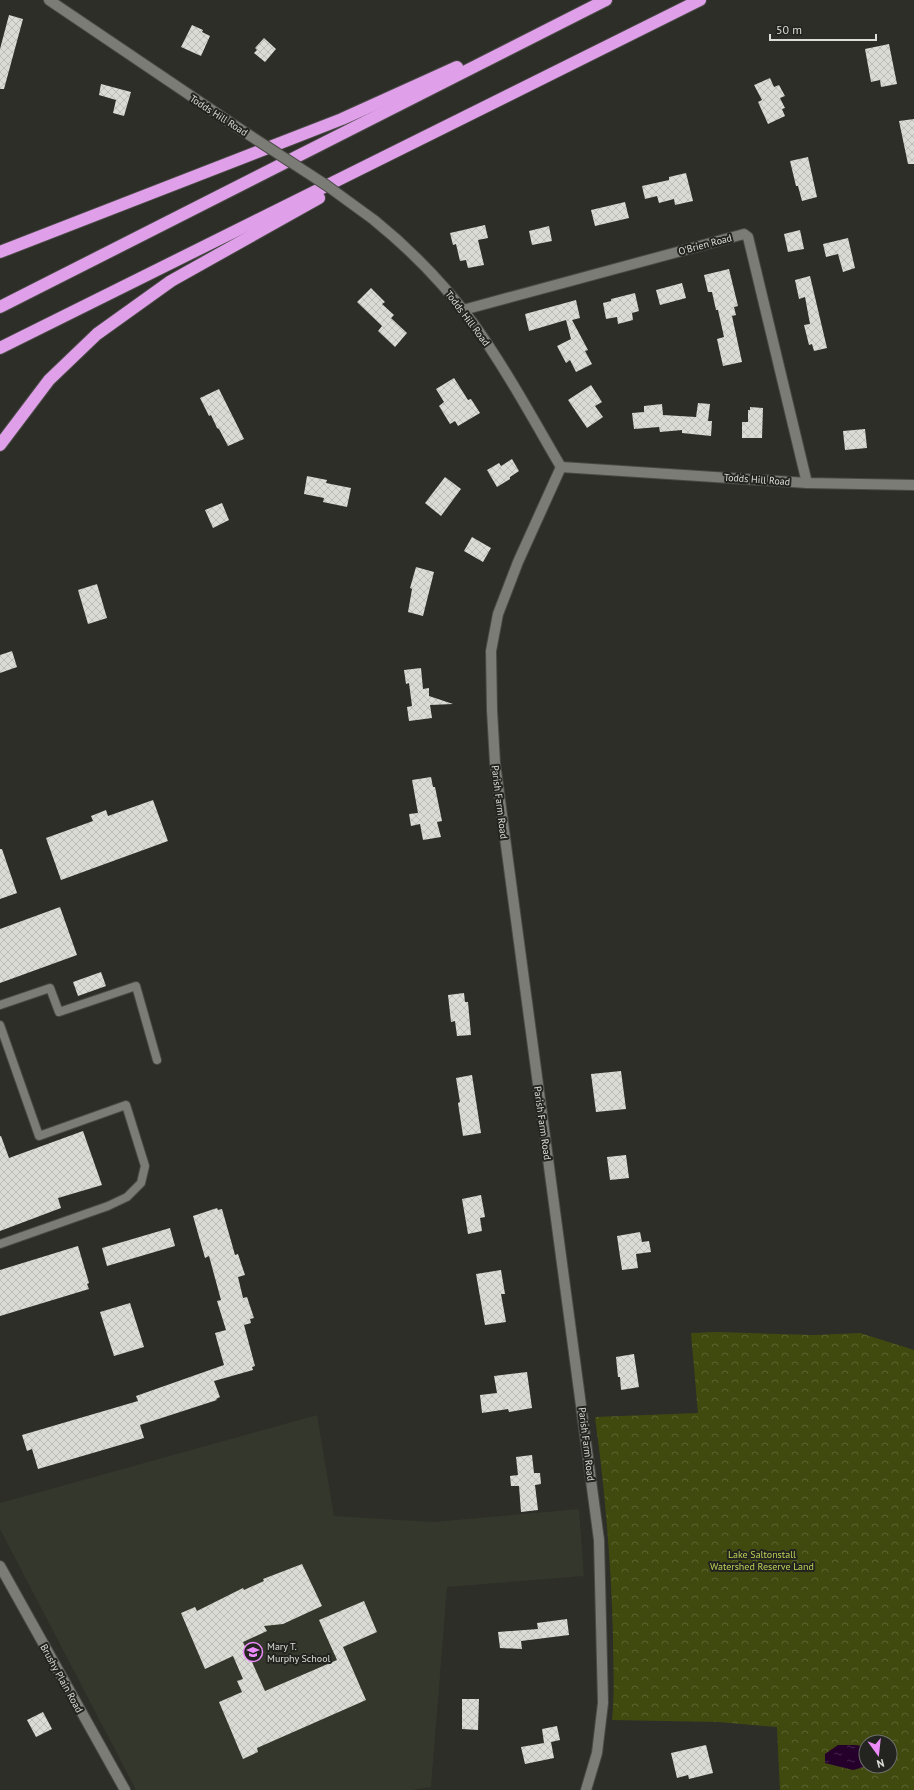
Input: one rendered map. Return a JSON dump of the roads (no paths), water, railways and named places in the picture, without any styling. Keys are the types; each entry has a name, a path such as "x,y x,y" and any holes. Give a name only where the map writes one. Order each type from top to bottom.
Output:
{"highway":[{"path":"0,307 606,0"},
{"path":"0,348 700,0"},
{"path":"0,252 342,119 581,13"},
{"path":"0,445 49,380 92,339 171,281 456,122"}],"street":[{"name":"Todds Hill Road","path":"49,0 326,185 374,220 426,267 463,310 503,367 561,467 808,483 914,485"},
{"name":"O'Brien Road","path":"463,310 744,234 748,237 808,483"},
{"name":"Parish Farm Road","path":"561,467 521,555 498,614 491,651 492,710 497,779 599,1540 602,1703 597,1753 586,1790"},
{"name":"Brushy Plain Road","path":"0,1566 125,1790"}],"lane":[{"path":"0,1006 50,988 59,1012 136,986 157,1060"},
{"path":"0,1025 39,1136 126,1105 145,1166 141,1184 127,1197 108,1206 0,1244"}],"water":[{"path":"838,1745 858,1745 858,1769 853,1770 825,1763 825,1754"}],"place":[{"name":"Mary T. Murphy School","path":"253,1652"}],"park label":[{"name":"Lake Saltonstall Watershed Reserve Land","path":"762,1560"}]}
